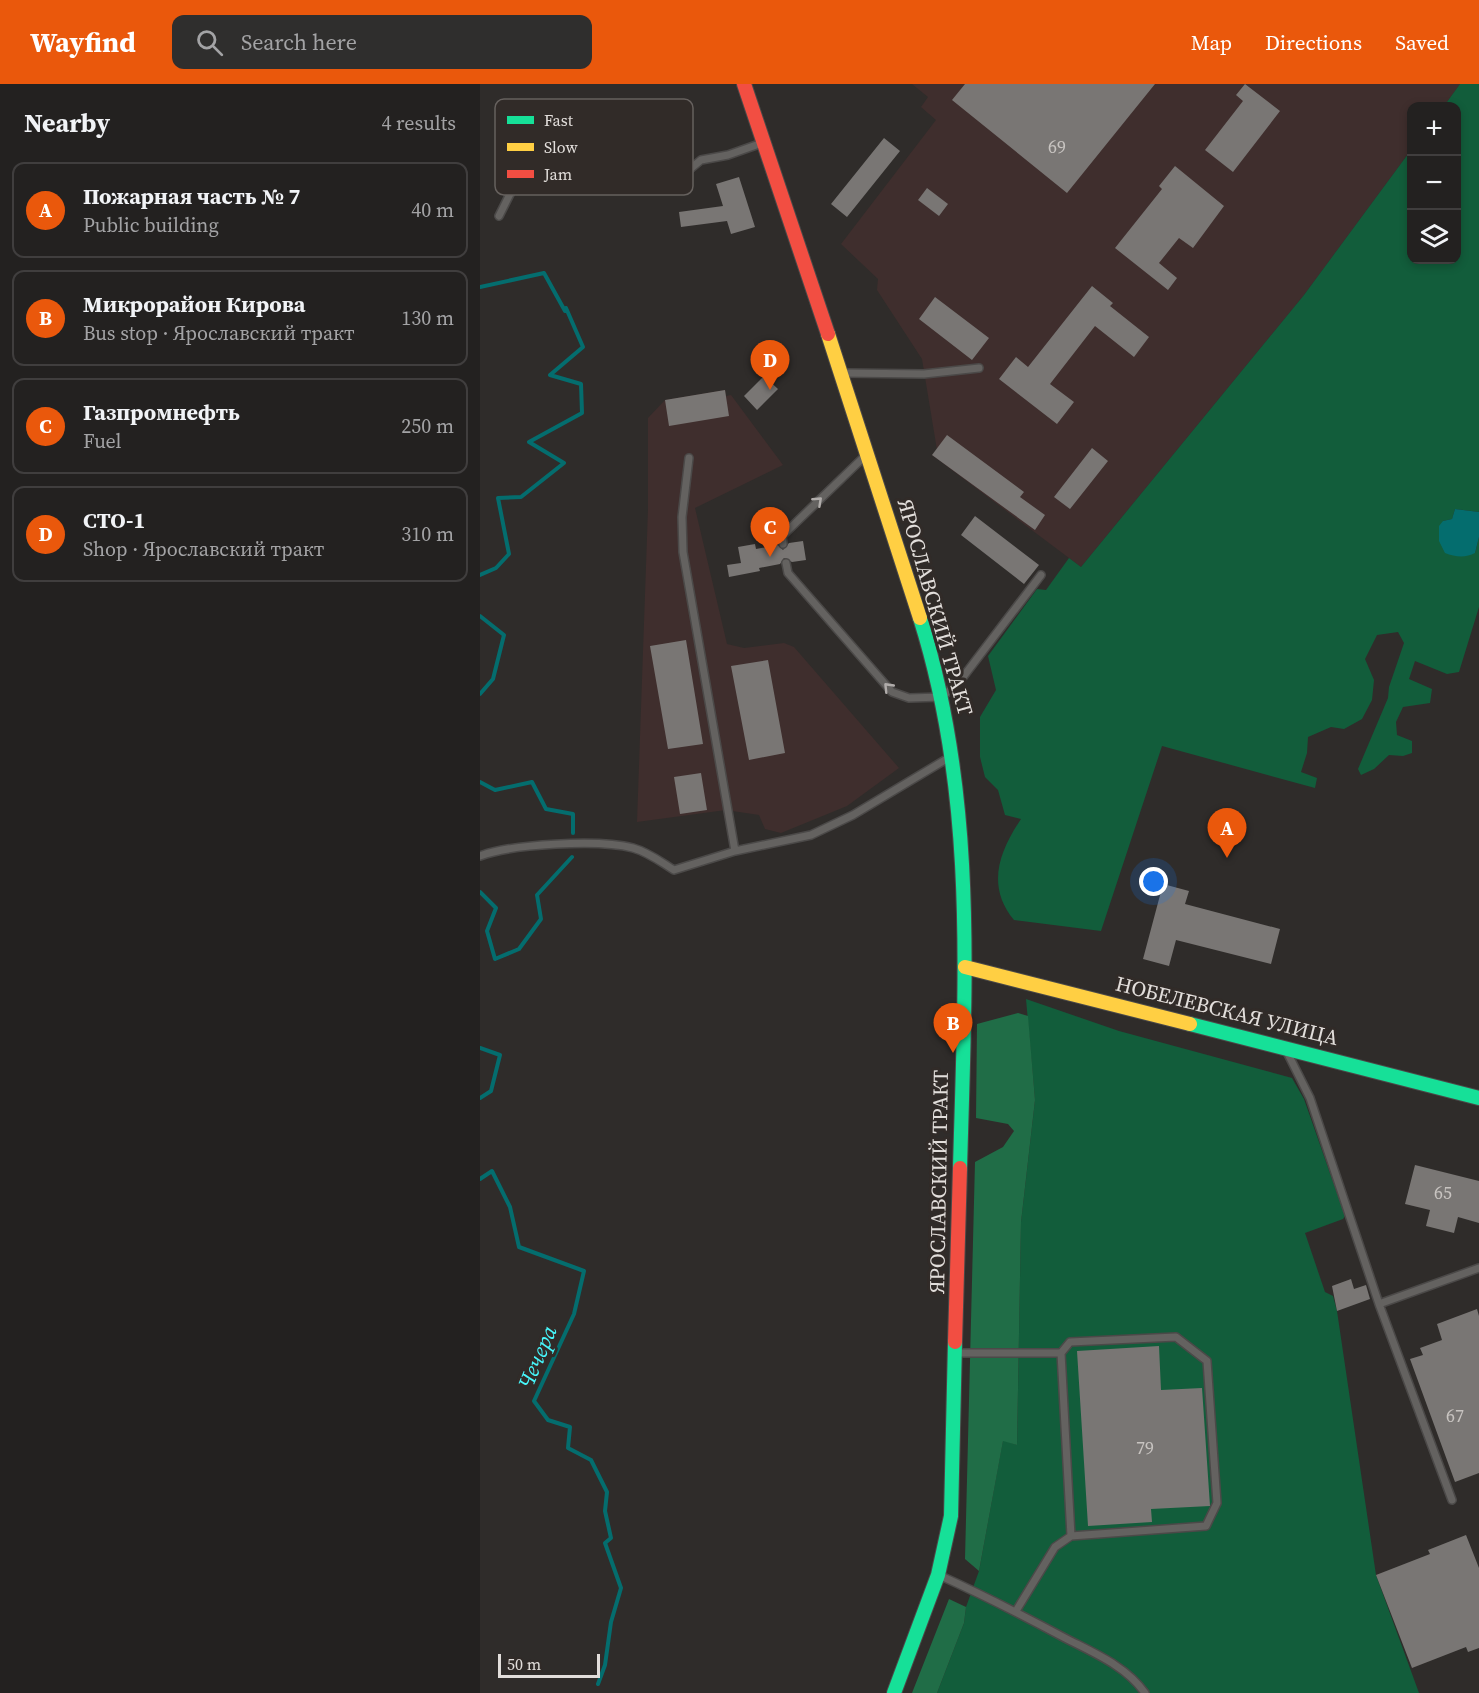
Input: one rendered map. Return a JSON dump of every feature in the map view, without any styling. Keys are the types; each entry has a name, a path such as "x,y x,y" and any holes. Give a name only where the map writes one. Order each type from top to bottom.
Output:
{"street":[{"name":"ЯРОСЛАВСКИЙ ТРАКТ","path":"744,84 868,453 942,697 962,836 965,967 951,1516 938,1575 894,1693"},
{"name":"НОБЕЛЕВСКАЯ УЛИЦА","path":"965,967 1479,1098"}],"lane":[{"path":"693,167 701,160 728,155 765,142"},
{"path":"499,216 510,195"},
{"path":"842,373 924,374 979,368"},
{"path":"783,544 782,536 868,453"},
{"path":"689,458 682,517 682,552 735,851"},
{"path":"786,563 788,573 892,692 909,698 942,697 960,681 1041,575"},
{"path":"480,856 491,852 590,843 634,848 674,870 735,851 811,835 853,815 952,756"},
{"path":"480,850 491,852"},
{"path":"1284,1048 1310,1098 1379,1304 1452,1500"},
{"path":"1379,1304 1479,1268"},
{"path":"1016,1611 1055,1547 1071,1536 1206,1526 1217,1503 1207,1361 1176,1336 1070,1342 1061,1353 1071,1536"},
{"path":"956,1353 1061,1353"},
{"path":"938,1575 1016,1611 1132,1677 1145,1693"}],"shaded area":[{"path":"912,84 1460,84 1447,102 1407,102 1407,155 1304,295 1081,567 932,455 937,450 922,359 877,290 878,279 841,244 936,120 921,107 928,97"},
{"path":"725,390 726,396 731,395 783,465 695,508 727,644 744,648 784,643 794,647 899,768 847,806 781,833 765,829 759,815 726,810 637,822 648,509 648,418 665,400"}],"green space":[{"path":"1460,84 1479,84 1479,512 1455,509 1452,519 1443,521 1475,553 1479,537 1479,607 1459,672 1447,674 1415,661 1409,679 1432,689 1430,703 1403,707 1396,722 1397,735 1412,741 1412,753 1403,756 1389,755 1374,769 1361,775 1358,769 1388,698 1389,687 1404,643 1398,632 1377,635 1365,659 1374,680 1372,700 1362,719 1344,729 1331,727 1308,737 1307,753 1301,772 1317,778 1315,788 1162,746 1101,931 1014,920 1005,907 998,882 1002,856 1021,819 1005,815 998,790 985,777 980,757 980,717 996,690 988,656 1037,589 1046,590 1069,558 1081,567 1304,295 1407,155 1407,264 1461,264 1461,102 1447,102"},
{"path":"1026,999 1119,1031 1292,1078 1304,1099 1345,1216 1343,1219 1305,1233 1325,1292 1333,1296 1337,1311 1376,1575 1419,1693 937,1693 964,1623 966,1607 979,1571 1003,1440 1017,1445 1021,1222 1035,1100"},
{"path":"1018,1013 1028,1016 1035,1100 1021,1222 1017,1445 1003,1441 979,1571 965,1559 975,1162 1003,1147 1014,1131 1008,1124 976,1118 977,1024"},
{"path":"949,1599 966,1607 964,1623 937,1693 912,1693"}],"water":[{"path":"1455,509 1479,512 1479,537 1475,553 1472,555 1460,556 1445,553 1439,541 1439,526 1443,521 1452,519"}],"building":[{"path":"965,84 1155,84 1067,193 952,100"},
{"path":"1245,84 1280,111 1233,172 1205,150 1243,101 1236,95"},
{"path":"884,138 900,151 847,217 831,204"},
{"path":"1175,166 1224,206 1193,248 1179,238 1159,263 1177,278 1168,290 1115,248 1162,189 1159,186"},
{"path":"739,177 755,227 731,234 727,221 681,227 679,212 723,206 716,184"},
{"path":"927,188 948,204 939,216 918,200"},
{"path":"1092,286 1113,303 1110,306 1149,337 1134,357 1095,326 1050,384 1074,402 1057,424 999,379 1016,357 1028,367"},
{"path":"935,297 989,338 972,360 919,319"},
{"path":"764,376 778,389 757,410 744,396"},
{"path":"725,390 729,416 669,426 665,400"},
{"path":"947,435 1024,492 1020,497 1045,515 1035,530 932,455"},
{"path":"1092,448 1108,461 1070,509 1054,497"},
{"path":"975,516 1039,565 1024,584 961,535"},
{"path":"803,541 806,560 792,562 784,558 780,564 759,568 760,571 729,577 727,565 741,563 738,547 755,544 756,549 778,545 783,550 789,543"},
{"path":"686,640 703,744 668,749 650,646"},
{"path":"768,660 785,753 749,760 731,666"},
{"path":"701,773 707,810 680,814 674,777"},
{"path":"1163,884 1189,891 1185,904 1280,929 1271,964 1176,940 1169,966 1143,959"},
{"path":"1415,1165 1479,1181 1479,1223 1458,1217 1454,1233 1426,1226 1430,1210 1405,1204"},
{"path":"1351,1279 1354,1289 1366,1285 1370,1299 1337,1311 1332,1286"},
{"path":"1477,1309 1479,1316 1479,1473 1455,1482 1410,1359 1423,1355 1420,1348 1442,1340 1437,1324"},
{"path":"1159,1346 1161,1390 1202,1388 1210,1506 1151,1509 1152,1522 1088,1526 1077,1351"},
{"path":"1466,1535 1479,1568 1479,1648 1468,1652 1466,1647 1412,1668 1376,1575 1430,1554 1428,1550"}],"waterway":[{"name":"Чечера","path":"480,287 544,273 565,311 566,308 583,347 550,375 581,384 582,413 529,442 564,463 521,497 498,498 509,554 496,568 480,575"},
{"name":"Чечера","path":"480,616 504,635 493,679 480,694"},
{"name":"Чечера","path":"480,782 495,790 532,782 546,809 573,814 573,833"},
{"name":"Чечера","path":"480,892 496,908 487,931 495,959 519,949 541,919 537,895 572,857"},
{"name":"Чечера","path":"480,1048 500,1055 491,1091 480,1098"},
{"name":"Чечера","path":"480,1179 492,1171 510,1207 519,1247 584,1271 574,1314 534,1401 548,1420 570,1427 568,1448 591,1460 607,1492 605,1511 611,1538 605,1543 621,1588 611,1622 605,1665 598,1684"}],"traffic: fast":[{"path":"920,618 938,686 951,754 959,822 965,960 960,1168"},
{"path":"1190,1024 1479,1098"},
{"path":"894,1693 938,1575 951,1516 955,1342"}],"traffic: slow":[{"path":"828,334 920,618"},
{"path":"965,967 1190,1024"}],"traffic: jam":[{"path":"744,84 828,334"},
{"path":"955,1342 960,1168"}],"place":[{"name":"СТО-1","path":"770,390"},
{"name":"Газпромнефть","path":"770,557"},
{"name":"Пожарная часть № 7","path":"1227,858"},
{"name":"Микрорайон Кирова","path":"953,1053"}]}
